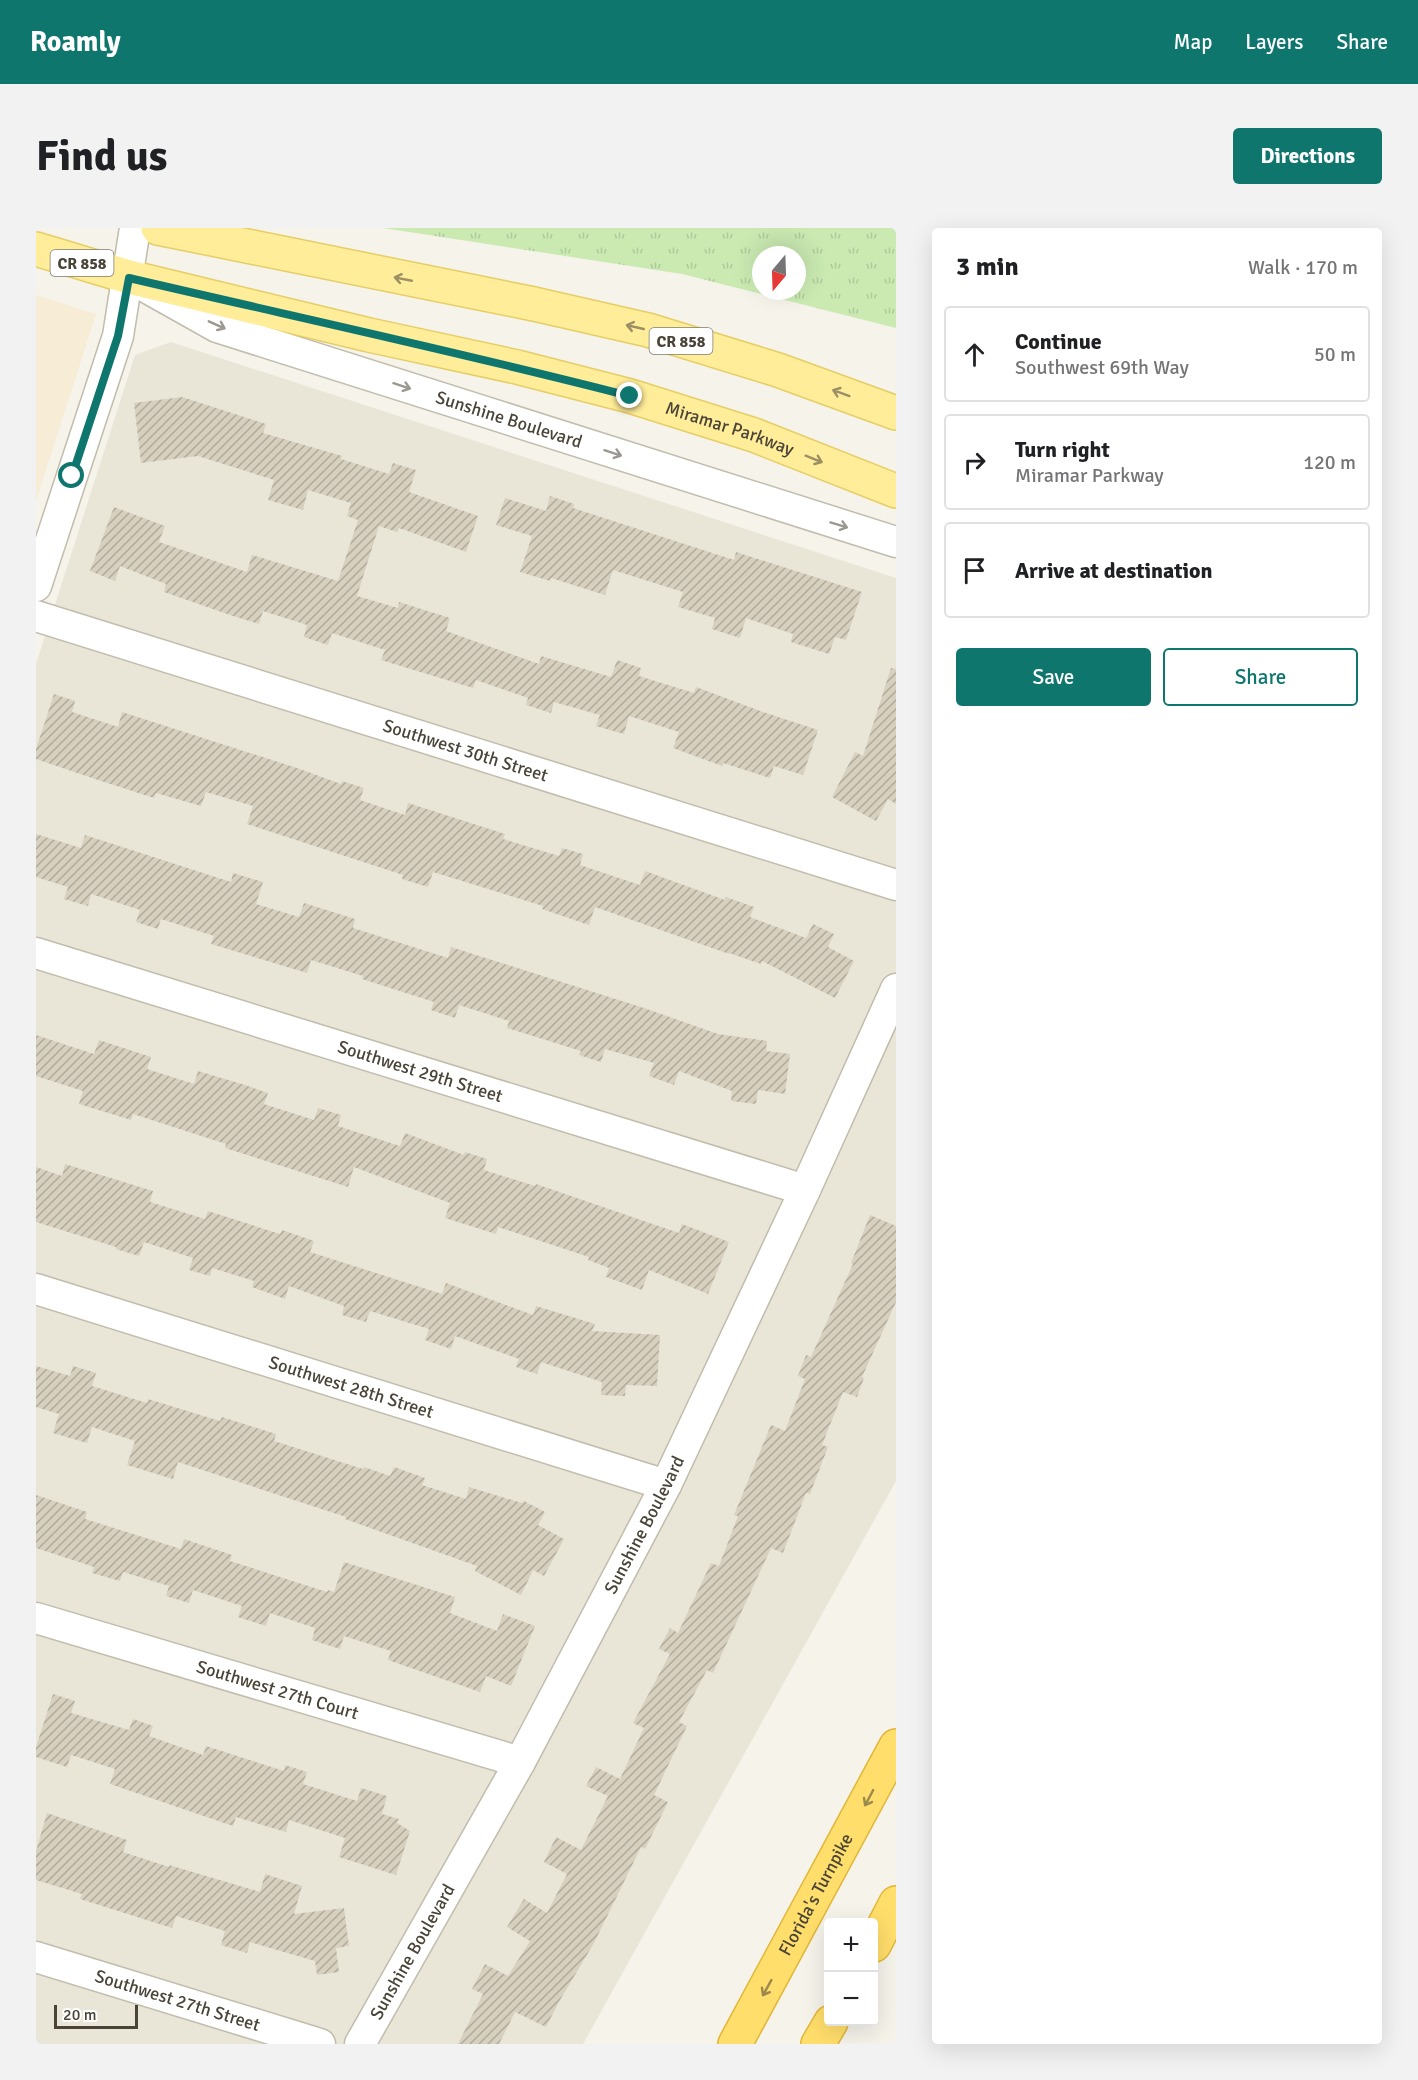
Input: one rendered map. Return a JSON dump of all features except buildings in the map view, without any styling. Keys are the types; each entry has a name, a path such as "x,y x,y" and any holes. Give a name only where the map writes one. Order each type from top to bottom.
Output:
{"highway":[{"name":"Florida's Turnpike","path":"735,2044 896,1746"},
{"path":"878,1936 896,1904"},
{"path":"819,2044 829,2026"}],"main road":[{"name":"CR 858","path":"158,228 534,304 648,330 778,370 896,413"},
{"name":"Miramar Parkway","path":"36,249 129,278 369,335 517,367 630,396 754,435 896,491"}],"street":[{"path":"36,586 118,336 129,278 135,228"},
{"name":"Sunshine Boulevard","path":"129,278 217,327 896,542"},
{"name":"Southwest 30th Street","path":"36,616 896,885"},
{"name":"Southwest 29th Street","path":"36,953 805,1190"},
{"name":"Sunshine Boulevard","path":"360,2044 520,1762 666,1485 805,1190 896,989"},
{"name":"Southwest 28th Street","path":"36,1289 666,1485"},
{"name":"Southwest 27th Court","path":"36,1618 520,1762"},
{"name":"Southwest 27th Street","path":"36,1957 320,2044"}],"shaded area":[{"path":"36,295 96,314 36,501"},
{"path":"171,342 896,578 896,1481 583,2044 36,2044 36,664 135,355"}],"green space":[{"path":"383,228 896,228 896,328 785,300 806,300 806,246 752,246 752,292 682,274"}],"route":[{"path":"72,476 118,336 129,278 369,335 517,367 630,396"}]}
